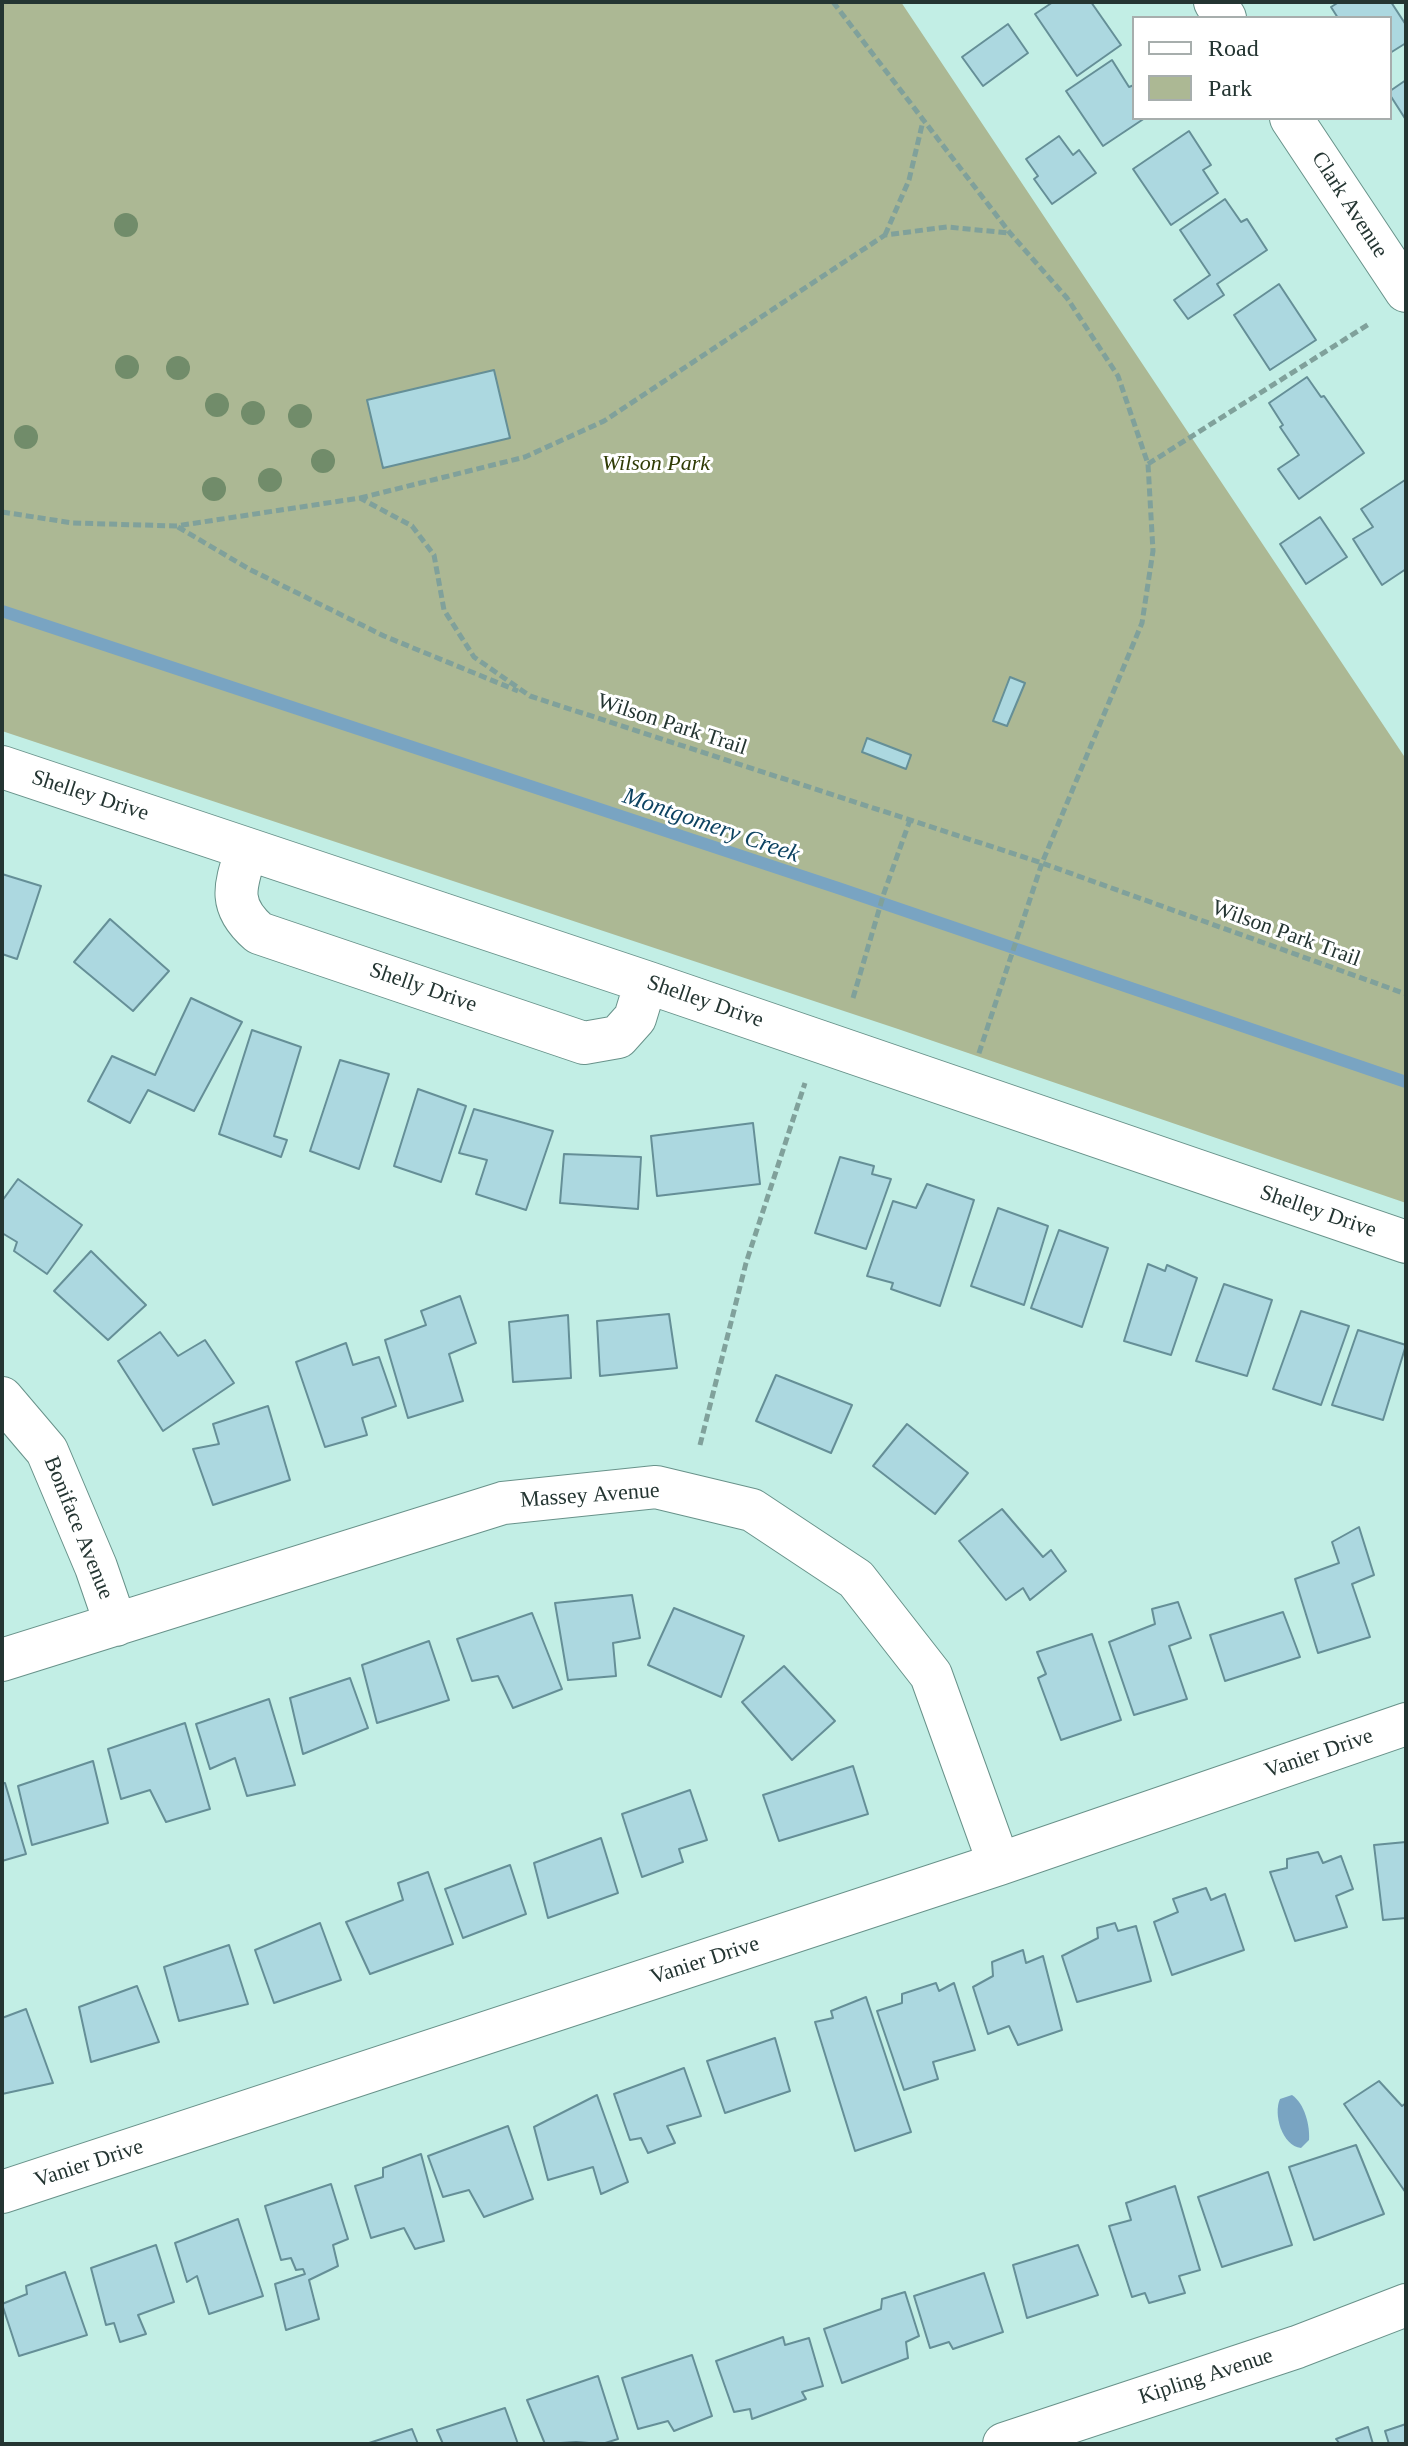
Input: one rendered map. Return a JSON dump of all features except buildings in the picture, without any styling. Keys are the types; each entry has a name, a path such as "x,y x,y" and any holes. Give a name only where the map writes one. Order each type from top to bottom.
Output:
{"street":[{"name":"Clark Avenue","path":"1292,120 1406,291"},
{"name":"Shelley Drive","path":"2,767 646,982 1406,1242"},
{"name":"Shelly Drive","path":"247,849 238,874 236,901 243,918 259,933 584,1043 618,1037 635,1018 646,982"},
{"name":"Boniface Avenue","path":"2,1398 47,1451 96,1567 116,1625"},
{"name":"Massey Avenue","path":"2,1660 503,1503 656,1487 752,1510 856,1579 931,1675 999,1864"},
{"name":"Vanier Drive","path":"2,2192 999,1864 1406,1724"},
{"name":"Kipling Avenue","path":"1004,2444 1297,2347 1406,2305"}],"path":[{"path":"833,2 1010,233 1067,298 1118,376 1148,464 1153,551 1142,623 1042,863 988,1026"},
{"path":"885,235 909,180 923,120"},
{"path":"2,512 73,523 176,526 360,498 525,457 604,421 885,235 947,227 1010,233"},
{"path":"1148,464 1369,324"},
{"name":"Wilson Park Trail","path":"360,498 412,526 434,555 444,610 474,657 530,696 1042,863 1406,994"},
{"path":"176,526 249,569 384,636 530,696"},
{"path":"853,998 884,893 910,820"},
{"path":"700,1445 746,1263 805,1083"}],"green space":[{"name":"Wilson Park","path":"2,2 901,2 1406,759 1406,1203 898,1029 2,731"}],"water":[{"path":"1292,2095 1303,2110 1309,2128 1309,2140 1301,2148 1294,2146 1284,2136 1279,2121 1280,2099"}],"waterway":[{"name":"Montgomery Creek","path":"2,611 841,889 1406,1082"}]}
